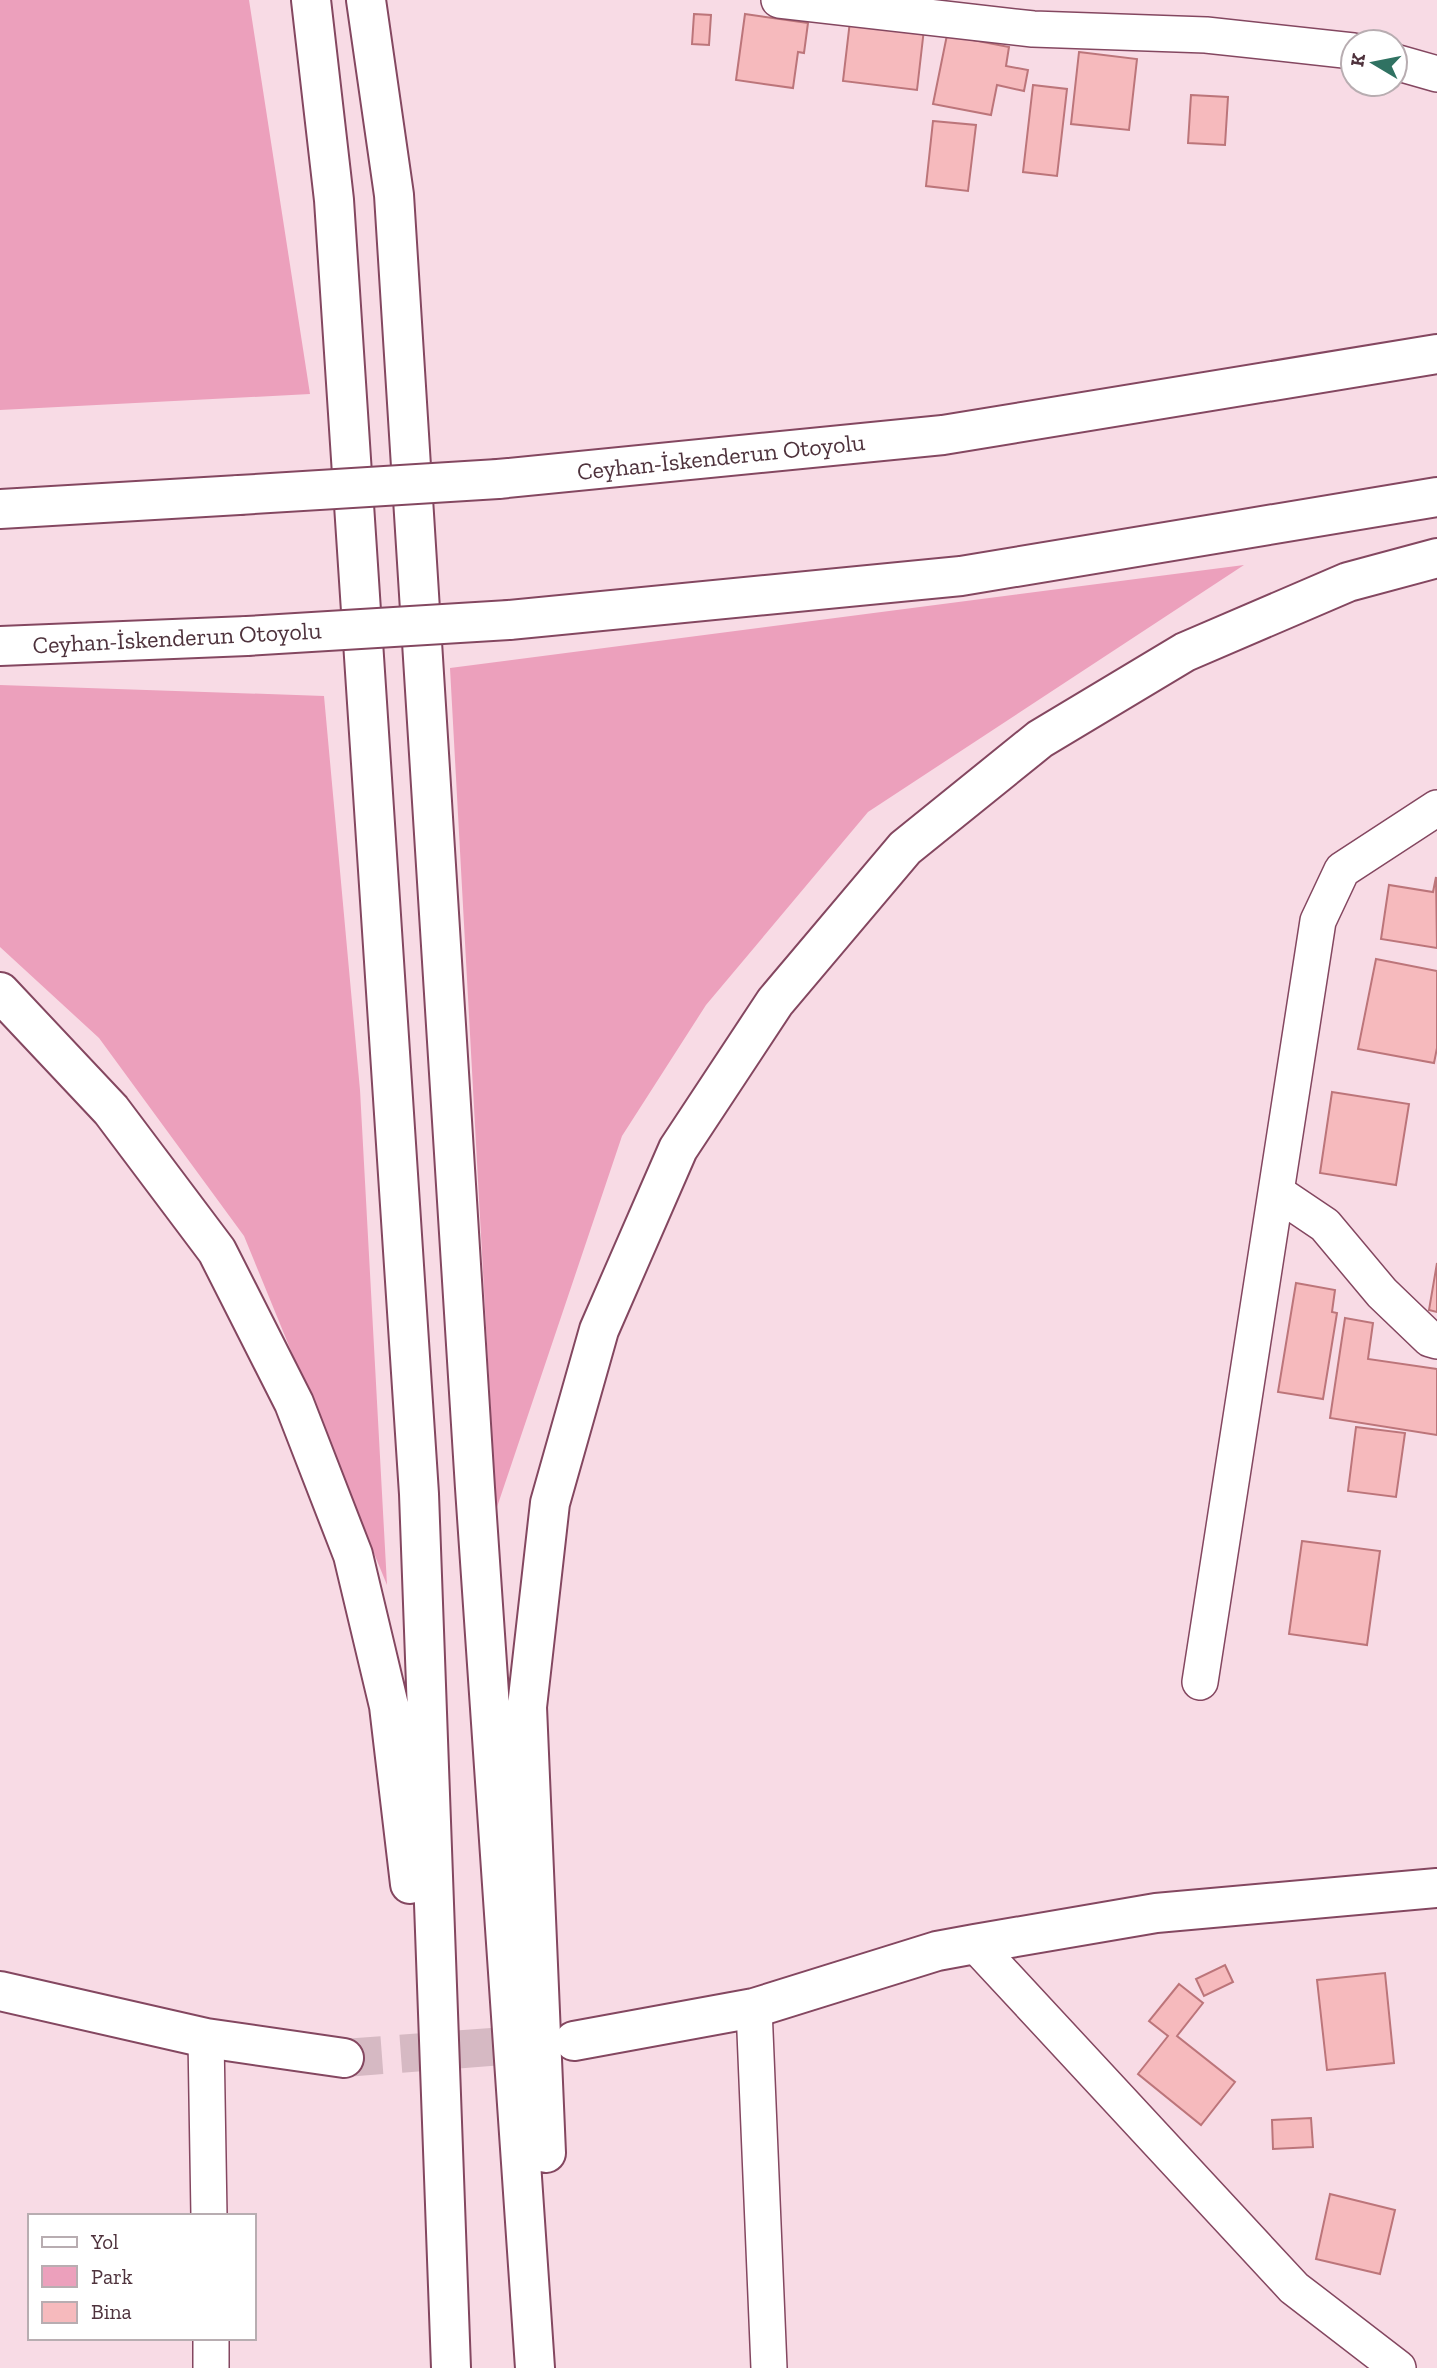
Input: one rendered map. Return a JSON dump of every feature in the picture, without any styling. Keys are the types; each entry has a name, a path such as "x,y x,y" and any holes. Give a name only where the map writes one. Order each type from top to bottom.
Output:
{"main road":[{"path":"311,0 334,200 419,1494 451,2368"},
{"path":"366,0 394,195 476,1502 535,2368"},
{"name":"Ceyhan-İskenderun Otoyolu","path":"6,509 498,479 943,435 1437,354"},
{"name":"Ceyhan-İskenderun Otoyolu","path":"0,646 247,636 509,620 961,576 1437,497"},
{"path":"555,2368 527,1707 550,1503 599,1330 678,1149 775,1002 905,848 1040,739 1185,652 1348,582 1437,558"},
{"path":"0,992 111,1110 217,1251 294,1403 352,1555 389,1706 426,2011 443,2368"},
{"path":"574,2041 754,2008 937,1951 975,1944 1156,1913 1437,1888"},
{"path":"0,1991 206,2038 344,2058"}],"street":[{"path":"779,0 1035,15 1339,49"},
{"path":"1409,66 1437,74"},
{"path":"1200,1682 1318,921 1342,870 1437,808"},
{"path":"1276,1192 1325,1225 1382,1293 1430,1339 1437,1341"},
{"path":"975,1944 1294,2288 1398,2368"},
{"path":"754,2008 769,2368"},
{"path":"206,2038 209,2214"},
{"path":"211,2340 211,2368"}],"green space":[{"path":"0,0 249,0 310,394 0,410"},
{"path":"1244,565 868,812 706,1005 622,1136 496,1510 450,668"},
{"path":"0,685 324,696 360,1090 387,1585 244,1236 99,1038 0,947"}],"building":[{"path":"694,14 711,15 709,45 692,44"},
{"path":"745,14 808,23 804,53 798,52 793,88 736,80"},
{"path":"850,21 924,29 917,90 843,81"},
{"path":"947,35 1009,47 1006,66 1028,70 1024,91 997,85 991,115 933,104"},
{"path":"1079,52 1137,59 1129,130 1071,124"},
{"path":"1033,85 1067,89 1057,176 1023,172"},
{"path":"1191,95 1228,97 1225,145 1188,143"},
{"path":"933,121 976,125 968,191 926,186"},
{"path":"1436,877 1437,948 1381,939 1389,885 1433,892"},
{"path":"1376,959 1437,971 1437,1048 1434,1063 1358,1049"},
{"path":"1332,1092 1409,1104 1396,1185 1320,1173"},
{"path":"1437,1263 1437,1312 1429,1310"},
{"path":"1296,1283 1335,1290 1332,1312 1337,1313 1323,1399 1278,1392"},
{"path":"1345,1318 1373,1323 1368,1359 1437,1369 1437,1435 1330,1418"},
{"path":"1356,1427 1405,1433 1396,1497 1348,1491"},
{"path":"1302,1541 1380,1551 1367,1645 1289,1634"},
{"path":"1225,1965 1233,1982 1204,1996 1196,1979"},
{"path":"1385,1973 1394,2063 1327,2070 1317,1980"},
{"path":"1179,1984 1203,2003 1177,2036 1235,2082 1201,2125 1138,2074 1168,2036 1149,2021"},
{"path":"1311,2118 1313,2147 1273,2149 1272,2120"},
{"path":"1330,2194 1395,2210 1380,2274 1316,2259"}],"tunnel":[{"path":"344,2058 544,2043"}]}
